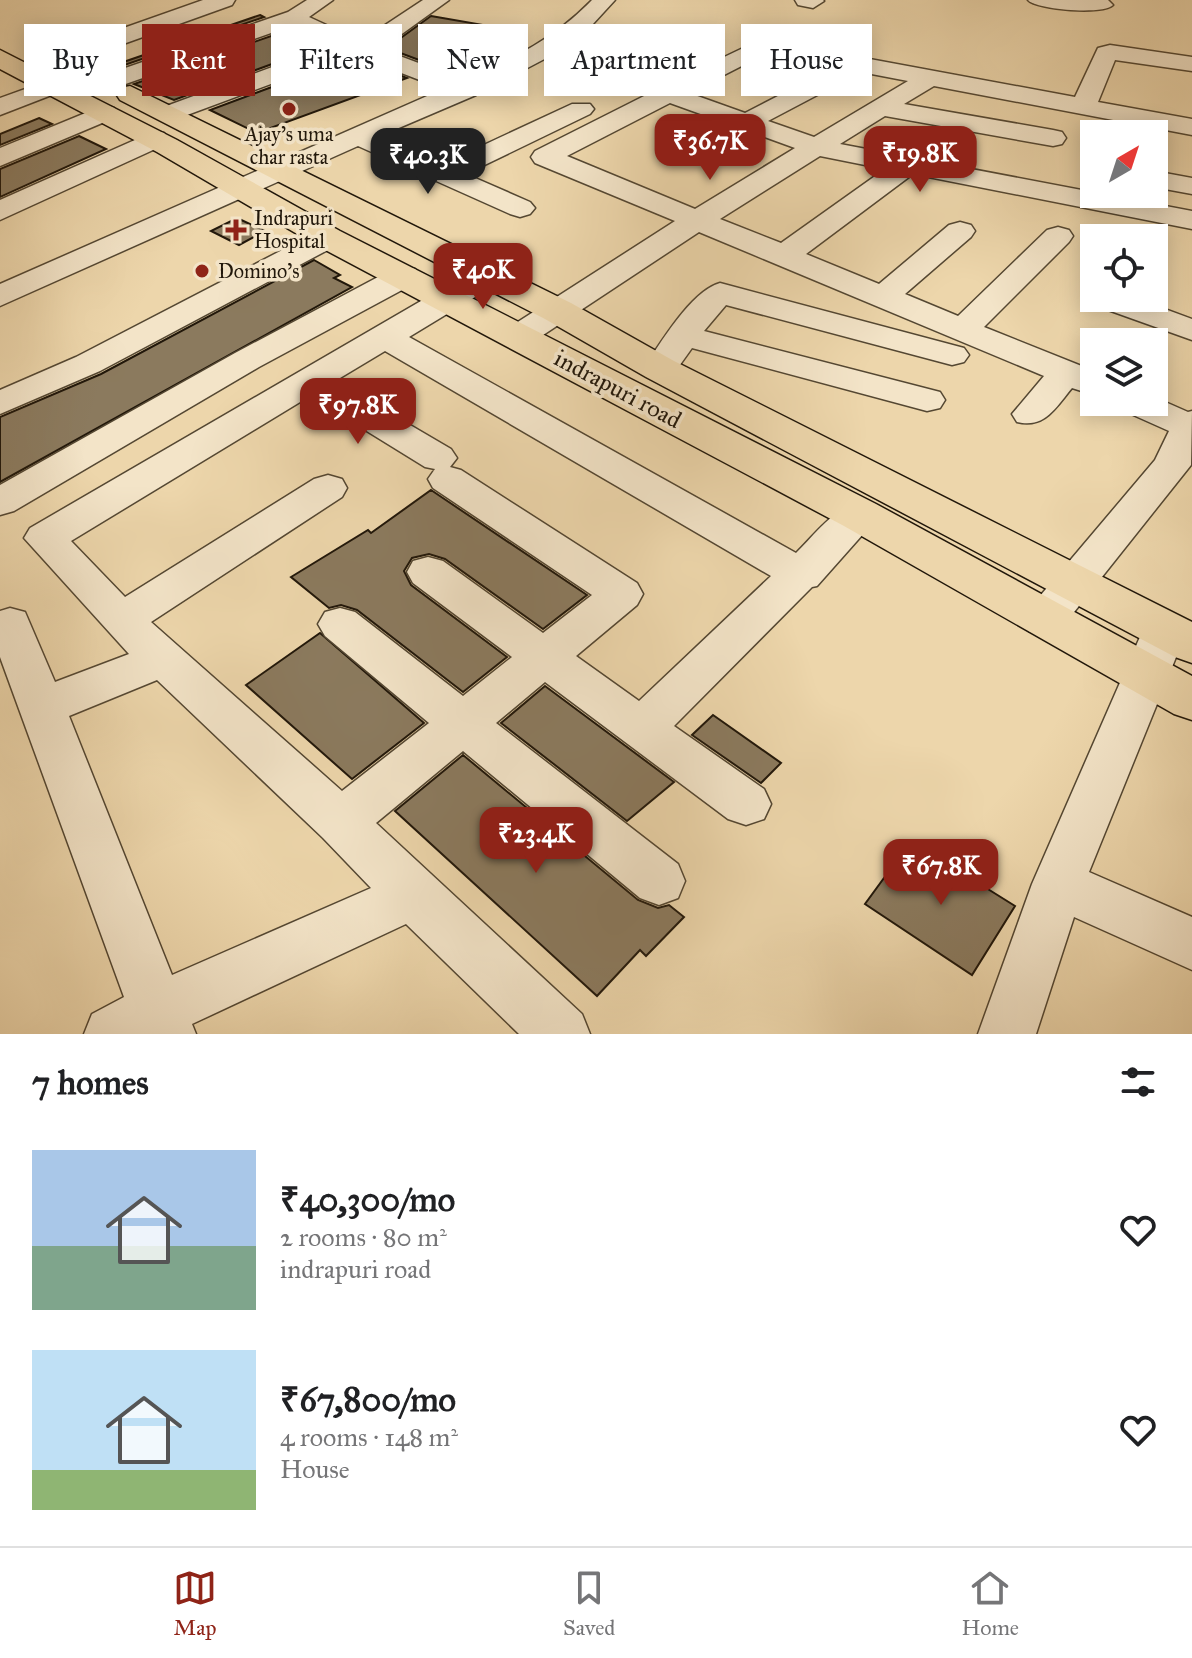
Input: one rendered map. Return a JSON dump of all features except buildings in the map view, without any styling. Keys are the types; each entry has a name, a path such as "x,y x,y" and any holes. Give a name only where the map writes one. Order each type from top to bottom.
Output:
{"main road":[{"name":"indrapuri road","path":"0,27 24,56"},
{"name":"indrapuri road","path":"101,96 157,118 246,172 328,238 860,515 1044,620 1167,649"},
{"name":"indrapuri road","path":"246,172 487,276 558,311 660,369 1074,584 1167,649 1192,700"}],"street":[{"path":"126,36 224,0"},
{"path":"0,158 106,98 294,17 322,0"},
{"path":"398,24 438,0"},
{"path":"1039,0 1103,2 1093,29"},
{"path":"576,24 584,4"},
{"path":"528,40 584,4"},
{"path":"294,17 308,24"},
{"path":"1084,106 1106,53 1192,64"},
{"path":"0,211 157,118 271,62"},
{"path":"872,65 1084,106 1124,120"},
{"path":"519,336 697,220 931,77"},
{"path":"157,118 271,78"},
{"path":"0,107 24,81"},
{"path":"0,272 429,96"},
{"path":"0,296 246,172 358,136 435,96"},
{"path":"662,96 545,157 883,297 958,342"},
{"path":"684,96 819,148 1192,220"},
{"path":"747,122 797,96"},
{"path":"444,174 584,107"},
{"path":"881,108 1053,138"},
{"path":"954,121 943,151 1041,168"},
{"path":"1168,126 1192,127"},
{"path":"358,136 520,208"},
{"path":"783,256 908,165"},
{"path":"1168,182 1192,186"},
{"path":"883,297 960,231"},
{"path":"958,342 1058,236"},
{"path":"7,391 88,364 328,238"},
{"path":"0,502 247,360 404,276"},
{"path":"487,276 44,538 121,620 341,822 413,895 561,1034"},
{"path":"660,369 704,308 720,293 958,342 1080,378"},
{"path":"1143,312 1192,330"},
{"path":"684,336 927,400"},
{"path":"385,337 802,575"},
{"path":"1030,414 1080,378"},
{"path":"309,381 443,469 622,594 341,822"},
{"path":"1044,620 1182,470 1190,424 1168,415"},
{"path":"121,620 328,488"},
{"path":"641,728 802,575 860,515"},
{"path":"428,572 746,804"},
{"path":"10,624 41,707 146,1026 413,895"},
{"path":"340,624 659,881"},
{"path":"1007,1034 1058,884 1167,649"},
{"path":"41,707 163,659"},
{"path":"1058,884 1192,944"}],"place":[{"name":"Ajay's uma char rasta","path":"289,109"},
{"name":"Indrapuri Hospital","path":"236,230"},
{"name":"Domino's","path":"202,271"}]}
